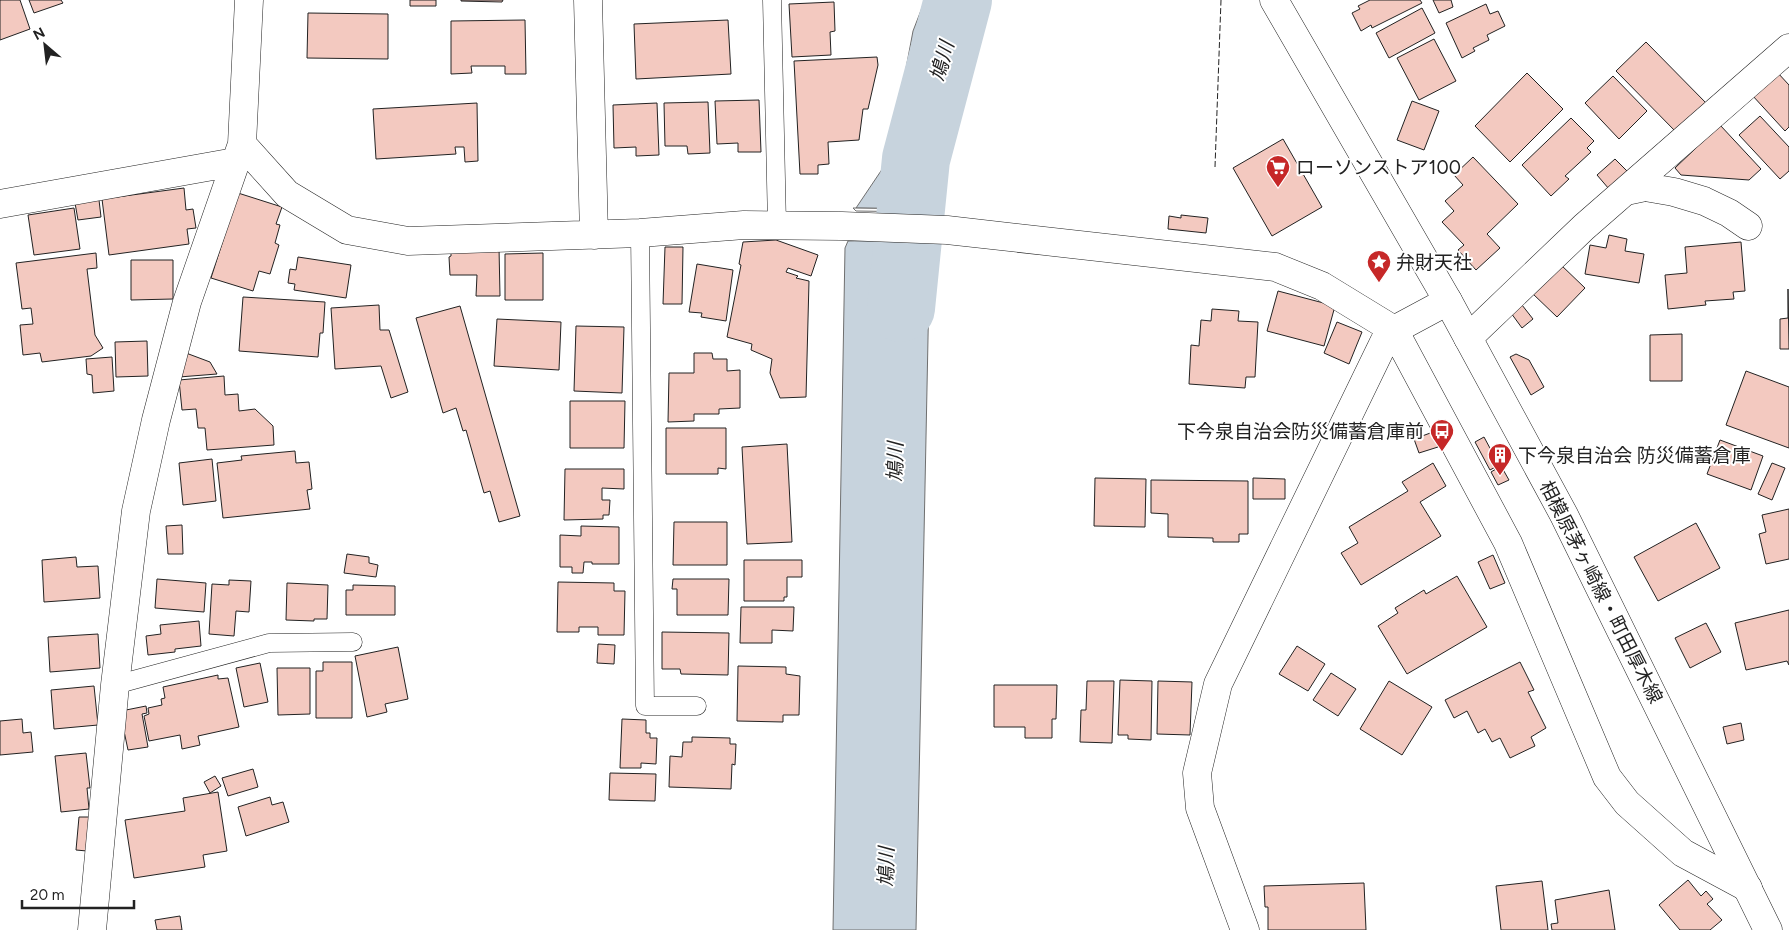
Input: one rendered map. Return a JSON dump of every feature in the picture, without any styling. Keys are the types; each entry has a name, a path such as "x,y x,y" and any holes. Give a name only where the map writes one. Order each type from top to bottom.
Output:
{"street":[{"path":"92,930 115,685 136,511 156,420 187,302 238,153 249,0"},
{"path":"588,0 594,235"},
{"name":"相模原茅ヶ崎線・町田厚木線","path":"1274,0 1448,301 1564,515 1768,930"},
{"path":"1468,338 1584,227 1789,48"},
{"path":"0,204 238,153"},
{"path":"238,153 287,194 347,230 408,241 640,233 744,225 947,230 1275,267 1322,286 1394,330 1508,543 1607,777 1627,803 1683,853 1748,888"},
{"path":"1626,191 1645,187 1674,192 1704,201 1729,213 1748,226"},
{"path":"1245,930 1200,808 1197,773 1218,684 1384,342 1394,330 1448,301"}],"lane":[{"path":"772,0 777,225"},
{"path":"640,233 645,706 697,706"},
{"path":"115,685 269,644 352,642"}],"water":[{"path":"925,0 971,0 956,44 937,120 927,209 856,208 889,159 913,31"},
{"path":"930,240 916,930 833,930 845,248 848,241"}],"pier":[{"path":"853,208 930,209 927,212 856,211"}],"building":[{"path":"0,0 20,0 30,29 0,40"},
{"path":"29,0 61,0 63,3 34,13"},
{"path":"410,0 436,0 436,6 410,6"},
{"path":"461,0 503,0 502,2"},
{"path":"1370,0 1420,0 1422,3 1372,28 1371,25 1361,31 1352,13 1360,9 1358,6"},
{"path":"1433,0 1451,0 1453,7 1439,13"},
{"path":"834,2 835,31 830,32 831,55 792,57 789,4"},
{"path":"1486,4 1490,14 1498,11 1505,26 1487,35 1489,40 1473,48 1475,51 1462,58 1446,23"},
{"path":"1422,8 1435,33 1389,58 1376,33"},
{"path":"308,13 388,14 388,59 307,58"},
{"path":"525,20 526,74 505,74 505,66 471,66 472,73 451,74 451,21"},
{"path":"728,20 731,74 636,79 634,24"},
{"path":"1434,39 1456,81 1419,100 1397,58"},
{"path":"1646,42 1708,105 1678,134 1616,71"},
{"path":"877,57 878,65 868,109 863,109 859,140 828,142 829,164 818,165 818,174 800,174 794,61"},
{"path":"1777,72 1789,85 1789,127 1785,131 1752,95"},
{"path":"1527,73 1563,109 1510,162 1475,126"},
{"path":"1613,76 1647,111 1619,139 1585,103"},
{"path":"759,100 761,152 738,152 738,143 717,144 715,101"},
{"path":"1412,101 1439,111 1424,150 1397,140"},
{"path":"708,102 710,153 688,154 687,146 665,146 664,103"},
{"path":"477,103 478,161 465,162 464,147 455,147 456,154 376,159 373,109"},
{"path":"657,103 659,155 636,156 636,147 614,148 613,105"},
{"path":"1760,116 1789,147 1789,171 1780,179 1739,135"},
{"path":"1571,118 1594,141 1587,148 1591,152 1565,176 1569,179 1551,196 1522,165"},
{"path":"1720,125 1761,169 1749,180 1681,175 1675,168"},
{"name":"ローソンストア100","path":"1283,139 1322,207 1272,236 1233,168"},
{"path":"1473,157 1518,204 1487,234 1500,248 1476,270 1458,250 1464,245 1442,222 1454,211 1445,201 1463,185 1454,175"},
{"path":"1615,159 1628,172 1609,189 1597,175"},
{"path":"184,188 186,210 193,209 196,228 187,229 189,244 109,255 102,199"},
{"path":"238,193 282,207 276,224 280,225 275,243 279,245 270,274 259,271 253,291 211,278"},
{"path":"99,200 101,217 78,220 75,203"},
{"path":"74,208 80,249 34,255 28,215"},
{"path":"1181,215 1208,218 1206,233 1168,229 1169,216 1181,218"},
{"path":"1609,235 1627,239 1625,251 1644,254 1639,283 1585,274 1590,245 1606,248"},
{"path":"776,240 818,255 811,276 788,268 786,272 798,276 796,278 809,281 806,397 780,398 770,373 772,359 751,350 752,344 727,337 741,265 739,264 743,242"},
{"path":"1741,242 1745,291 1733,292 1734,299 1705,301 1706,305 1668,309 1665,275 1687,273 1685,247"},
{"path":"451,247 499,247 500,296 476,296 477,275 450,275 449,257 451,256"},
{"path":"665,247 683,247 682,304 663,304"},
{"path":"96,253 97,268 87,269 95,335 103,348 91,356 42,362 40,353 23,355 20,325 33,324 31,308 22,309 16,263"},
{"path":"543,253 543,300 505,300 505,254"},
{"path":"298,257 351,265 346,298 294,290 295,284 288,283 290,269 296,270"},
{"path":"131,260 173,260 173,299 131,300"},
{"path":"697,264 733,270 726,321 701,317 702,313 689,312"},
{"path":"1560,264 1585,288 1557,317 1532,293"},
{"path":"1788,289 1789,349 1780,349 1780,319 1788,318"},
{"path":"1278,291 1335,306 1324,346 1267,331"},
{"path":"243,297 325,302 323,333 320,333 318,357 239,351"},
{"path":"379,305 380,330 389,330 408,392 391,398 381,366 335,369 331,308"},
{"path":"1522,305 1533,319 1522,328 1511,313"},
{"path":"460,306 520,516 499,522 490,491 484,493 466,430 463,431 456,408 443,413 416,318"},
{"path":"1212,309 1239,311 1238,321 1258,322 1255,377 1246,377 1245,388 1189,384 1191,345 1199,346 1201,320 1211,321"},
{"path":"497,319 561,322 559,370 494,366"},
{"path":"1337,322 1362,332 1349,364 1324,353"},
{"path":"576,326 624,327 622,393 574,391"},
{"path":"1682,334 1682,381 1650,381 1650,335"},
{"path":"147,341 148,376 116,377 115,342"},
{"path":"186,353 210,362 217,374 179,377"},
{"path":"694,353 712,353 713,359 727,359 727,371 740,370 740,408 719,409 719,414 694,414 694,421 668,422 669,373 694,373"},
{"path":"1516,354 1529,360 1544,387 1531,395 1510,357"},
{"path":"112,357 114,391 93,393 92,375 87,374 86,359"},
{"path":"1746,371 1789,387 1789,448 1726,425"},
{"path":"224,376 225,395 238,394 239,411 255,409 273,426 274,445 207,450 205,428 198,428 196,409 182,410 179,380"},
{"path":"570,401 625,401 624,448 570,448"},
{"path":"666,428 726,428 726,469 718,468 718,474 666,474"},
{"path":"1433,432 1438,447 1419,453 1414,439"},
{"path":"1484,437 1499,465 1490,470 1475,442"},
{"path":"1720,440 1763,456 1751,490 1707,474"},
{"path":"787,444 792,542 747,544 742,447"},
{"path":"295,451 296,463 309,462 312,489 307,490 310,509 223,518 217,463 242,460 241,456"},
{"path":"212,459 216,501 183,505 179,463"},
{"path":"1433,463 1446,486 1420,502 1441,536 1361,585 1341,553 1358,543 1349,527 1408,491 1402,482"},
{"path":"1772,463 1785,468 1772,500 1758,494"},
{"name":"下今泉自治会 防災備蓄倉庫","path":"1501,466 1509,480 1498,485 1491,472"},
{"path":"565,469 624,469 624,489 602,488 602,500 610,500 609,515 603,515 603,519 564,520"},
{"path":"1095,478 1146,479 1145,527 1094,526"},
{"path":"1253,478 1285,479 1285,499 1253,499"},
{"path":"1151,480 1248,481 1248,534 1239,534 1239,542 1213,542 1213,538 1168,537 1168,514 1151,513"},
{"path":"1789,509 1789,559 1766,564 1759,534 1766,532 1762,515"},
{"path":"674,522 727,522 727,565 673,565"},
{"path":"1696,523 1720,568 1658,601 1634,557"},
{"path":"182,525 183,554 168,554 166,526"},
{"path":"581,526 619,527 619,564 592,564 592,562 584,562 583,573 572,573 572,567 560,567 560,535 581,536"},
{"path":"347,554 369,557 369,563 378,565 376,577 344,573"},
{"path":"1493,555 1505,583 1490,589 1478,562"},
{"path":"76,557 77,567 98,566 100,598 44,602 42,560"},
{"path":"744,560 802,560 802,577 787,577 787,597 784,597 784,601 744,601"},
{"path":"1457,576 1487,627 1407,674 1378,626 1398,613 1395,608 1424,590 1426,594"},
{"path":"157,579 206,583 204,612 155,608"},
{"path":"673,579 729,579 728,615 677,615 677,589 672,589"},
{"path":"229,580 251,581 249,612 236,611 234,636 209,634 212,584 229,585"},
{"path":"558,582 614,583 614,591 625,591 624,635 598,635 598,627 579,627 579,632 557,632"},
{"path":"287,583 328,585 327,619 314,619 314,621 286,620"},
{"path":"353,585 395,586 395,615 346,615 346,590 353,590"},
{"path":"741,607 794,607 793,631 772,630 772,643 740,643"},
{"path":"1789,610 1789,665 1787,661 1746,670 1735,623"},
{"path":"199,621 201,646 175,649 175,652 148,655 146,636 161,634 160,625"},
{"path":"1706,623 1721,652 1690,668 1675,638"},
{"path":"662,632 729,633 728,675 681,674 680,669 662,669"},
{"path":"98,634 100,668 50,672 48,637"},
{"path":"598,644 615,645 614,664 597,663"},
{"path":"1297,646 1325,664 1308,691 1279,674"},
{"path":"398,647 408,699 385,704 387,712 367,717 355,656"},
{"path":"323,662 352,662 352,718 316,718 316,671 323,671"},
{"path":"1520,662 1534,690 1528,692 1546,728 1531,737 1535,746 1510,758 1500,738 1492,742 1485,729 1478,733 1467,711 1454,718 1445,700"},
{"path":"260,663 268,702 244,707 236,668"},
{"path":"738,666 786,667 786,674 800,676 799,715 783,715 783,722 737,721"},
{"path":"277,668 310,668 310,714 278,715"},
{"path":"1331,673 1356,689 1338,716 1313,700"},
{"path":"218,675 218,679 228,678 239,727 198,736 200,745 182,749 180,735 149,741 144,716 149,714 148,708 162,705 161,699 165,698 163,687"},
{"path":"1120,680 1152,681 1151,740 1128,739 1128,735 1118,735"},
{"path":"1087,681 1114,681 1112,743 1080,742 1081,710 1086,710"},
{"path":"1158,681 1192,682 1190,735 1157,734"},
{"path":"1389,681 1432,707 1402,755 1360,729"},
{"path":"994,685 1057,685 1056,719 1052,719 1052,738 1025,738 1025,727 994,727"},
{"path":"94,686 98,725 54,729 51,690"},
{"path":"146,706 147,713 142,714 148,747 128,750 124,731 126,710"},
{"path":"22,719 23,733 31,732 33,752 0,755 0,721"},
{"path":"622,719 646,720 646,733 650,733 650,738 657,738 656,764 641,763 641,768 620,768"},
{"path":"1741,723 1744,740 1727,744 1723,727"},
{"path":"692,737 730,738 730,744 736,744 735,765 732,764 731,789 669,787 670,756 682,757 683,742 692,742"},
{"path":"86,753 90,788 87,788 89,809 61,812 55,756"},
{"path":"253,769 258,787 228,796 222,778"},
{"path":"610,773 656,774 655,801 609,800"},
{"path":"215,776 221,786 210,793 204,782"},
{"path":"218,792 227,851 203,855 205,867 134,878 125,820 185,811 183,798"},
{"path":"270,797 272,805 283,802 289,822 246,836 238,807"},
{"path":"79,817 90,817 87,851 76,850"},
{"path":"1688,880 1701,896 1706,891 1713,899 1707,904 1722,920 1710,930 1680,930 1659,905"},
{"path":"1542,881 1548,930 1501,930 1496,886"},
{"path":"1364,883 1366,930 1268,930 1268,907 1265,907 1264,886"},
{"path":"1609,890 1615,930 1552,930 1551,924 1558,923 1555,900"},
{"path":"180,916 182,930 157,930 155,920"}],"waterway":[{"name":"鳩川","path":"901,308 916,159 958,0"}],"fence":[{"path":"1215,167 1221,0"}],"place":[{"name":"ローソンストア100","path":"1278,188"},
{"name":"弁財天社","path":"1379,283"},
{"name":"下今泉自治会防災備蓄倉庫前","path":"1442,452"},
{"name":"下今泉自治会 防災備蓄倉庫","path":"1500,476"}]}
